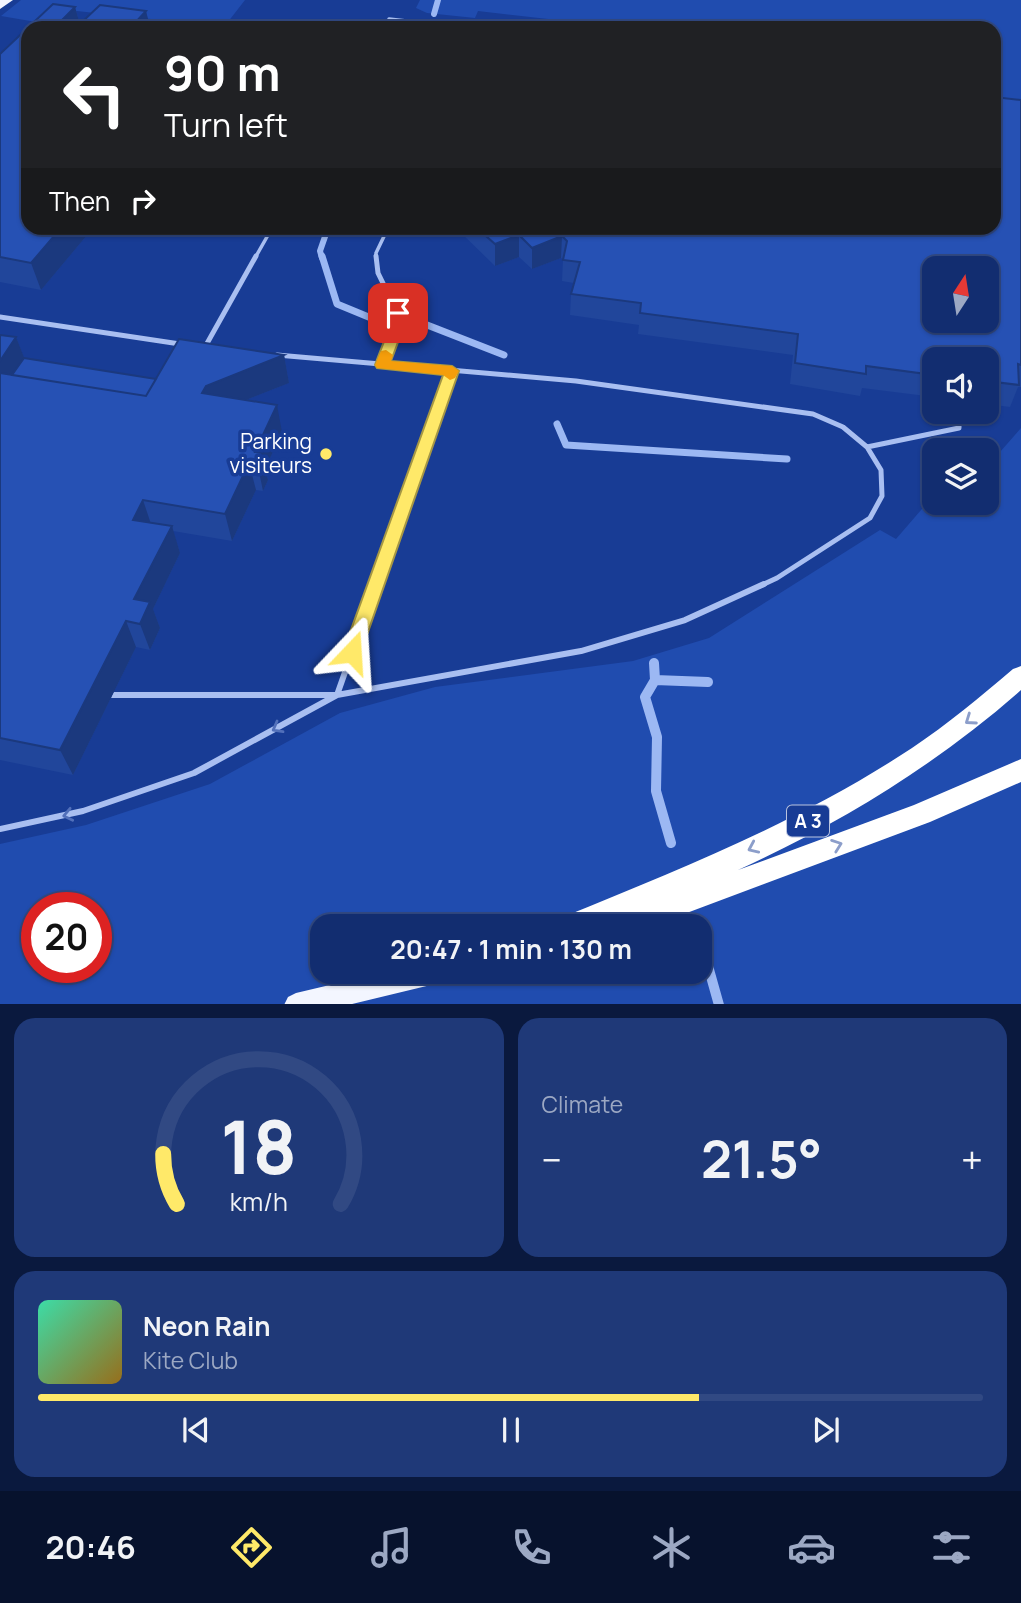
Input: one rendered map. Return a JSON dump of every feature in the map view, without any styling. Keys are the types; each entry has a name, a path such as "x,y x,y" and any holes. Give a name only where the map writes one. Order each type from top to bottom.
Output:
{"highway":[{"name":"A 3","path":"604,914 784,834 894,773 989,707 1021,676"},
{"name":"A 3","path":"647,914 908,819 1021,770"}],"main road":[{"path":"0,6 7,0"},
{"path":"296,1004 383,984"}],"lane":[{"path":"389,19 407,21"},
{"path":"204,348 268,235"},
{"path":"382,365 400,318 379,273 376,253 385,235"},
{"path":"0,317 216,349"},
{"path":"112,695 337,695 581,651 685,620 777,578 870,518 882,496 881,470 867,446 843,427 813,414 576,381 267,354"},
{"path":"0,829 83,811 194,774 337,695 452,371"},
{"path":"867,446 959,428 959,424"}],"shaded area":[{"path":"21,0 245,0 229,21 169,21 77,11 48,21 1,16"},
{"path":"420,0 1021,0 1021,122 1001,120 1001,21 566,21 478,11 475,18 427,13 416,8"},
{"path":"1021,428 1021,1004 0,1004 0,844 86,825 210,784 340,713 435,687 633,661 709,638 880,530 896,539 922,509 922,515 999,515 999,451"}],"building":[{"path":"53,4 75,7 61,21 35,21"},
{"path":"100,5 146,11 137,21 83,21"},
{"path":"21,34 21,235 55,235 31,263 0,257 0,54"},
{"path":"1001,98 1021,100 1019,385 999,382 999,347 922,347 922,373 866,366 866,374 795,363 798,334 640,313 641,303 571,294 580,262 563,260 567,241 562,236 532,248 519,235 1001,235"},
{"path":"485,235 519,235 495,244"},
{"path":"0,335 16,337 0,361"},
{"path":"179,339 284,355 206,386 202,393 277,405 255,452 262,453 257,464 249,463 225,514 143,500 133,520 172,526 134,599 150,602 140,624 126,621 60,750 0,738 0,373 146,396"},
{"path":"24,358 156,379 146,396 12,375"}],"waterway":[{"path":"434,14 438,0"},
{"path":"322,258 320,251 326,235"},
{"path":"322,256 337,304 371,318"},
{"path":"422,323 504,355"},
{"path":"557,424 566,445 787,459"},
{"path":"654,663 655,680"},
{"path":"655,680 708,682"},
{"path":"655,680 645,697 657,737 656,791 671,843"},
{"path":"712,980 719,1004"}],"slow traffic":[{"path":"386,355 382,365 452,371 450,375"}],"place":[{"name":"Parking visiteurs","path":"326,454"}],"route":[{"path":"352,652 452,371 382,365 400,318 398,313"}]}
